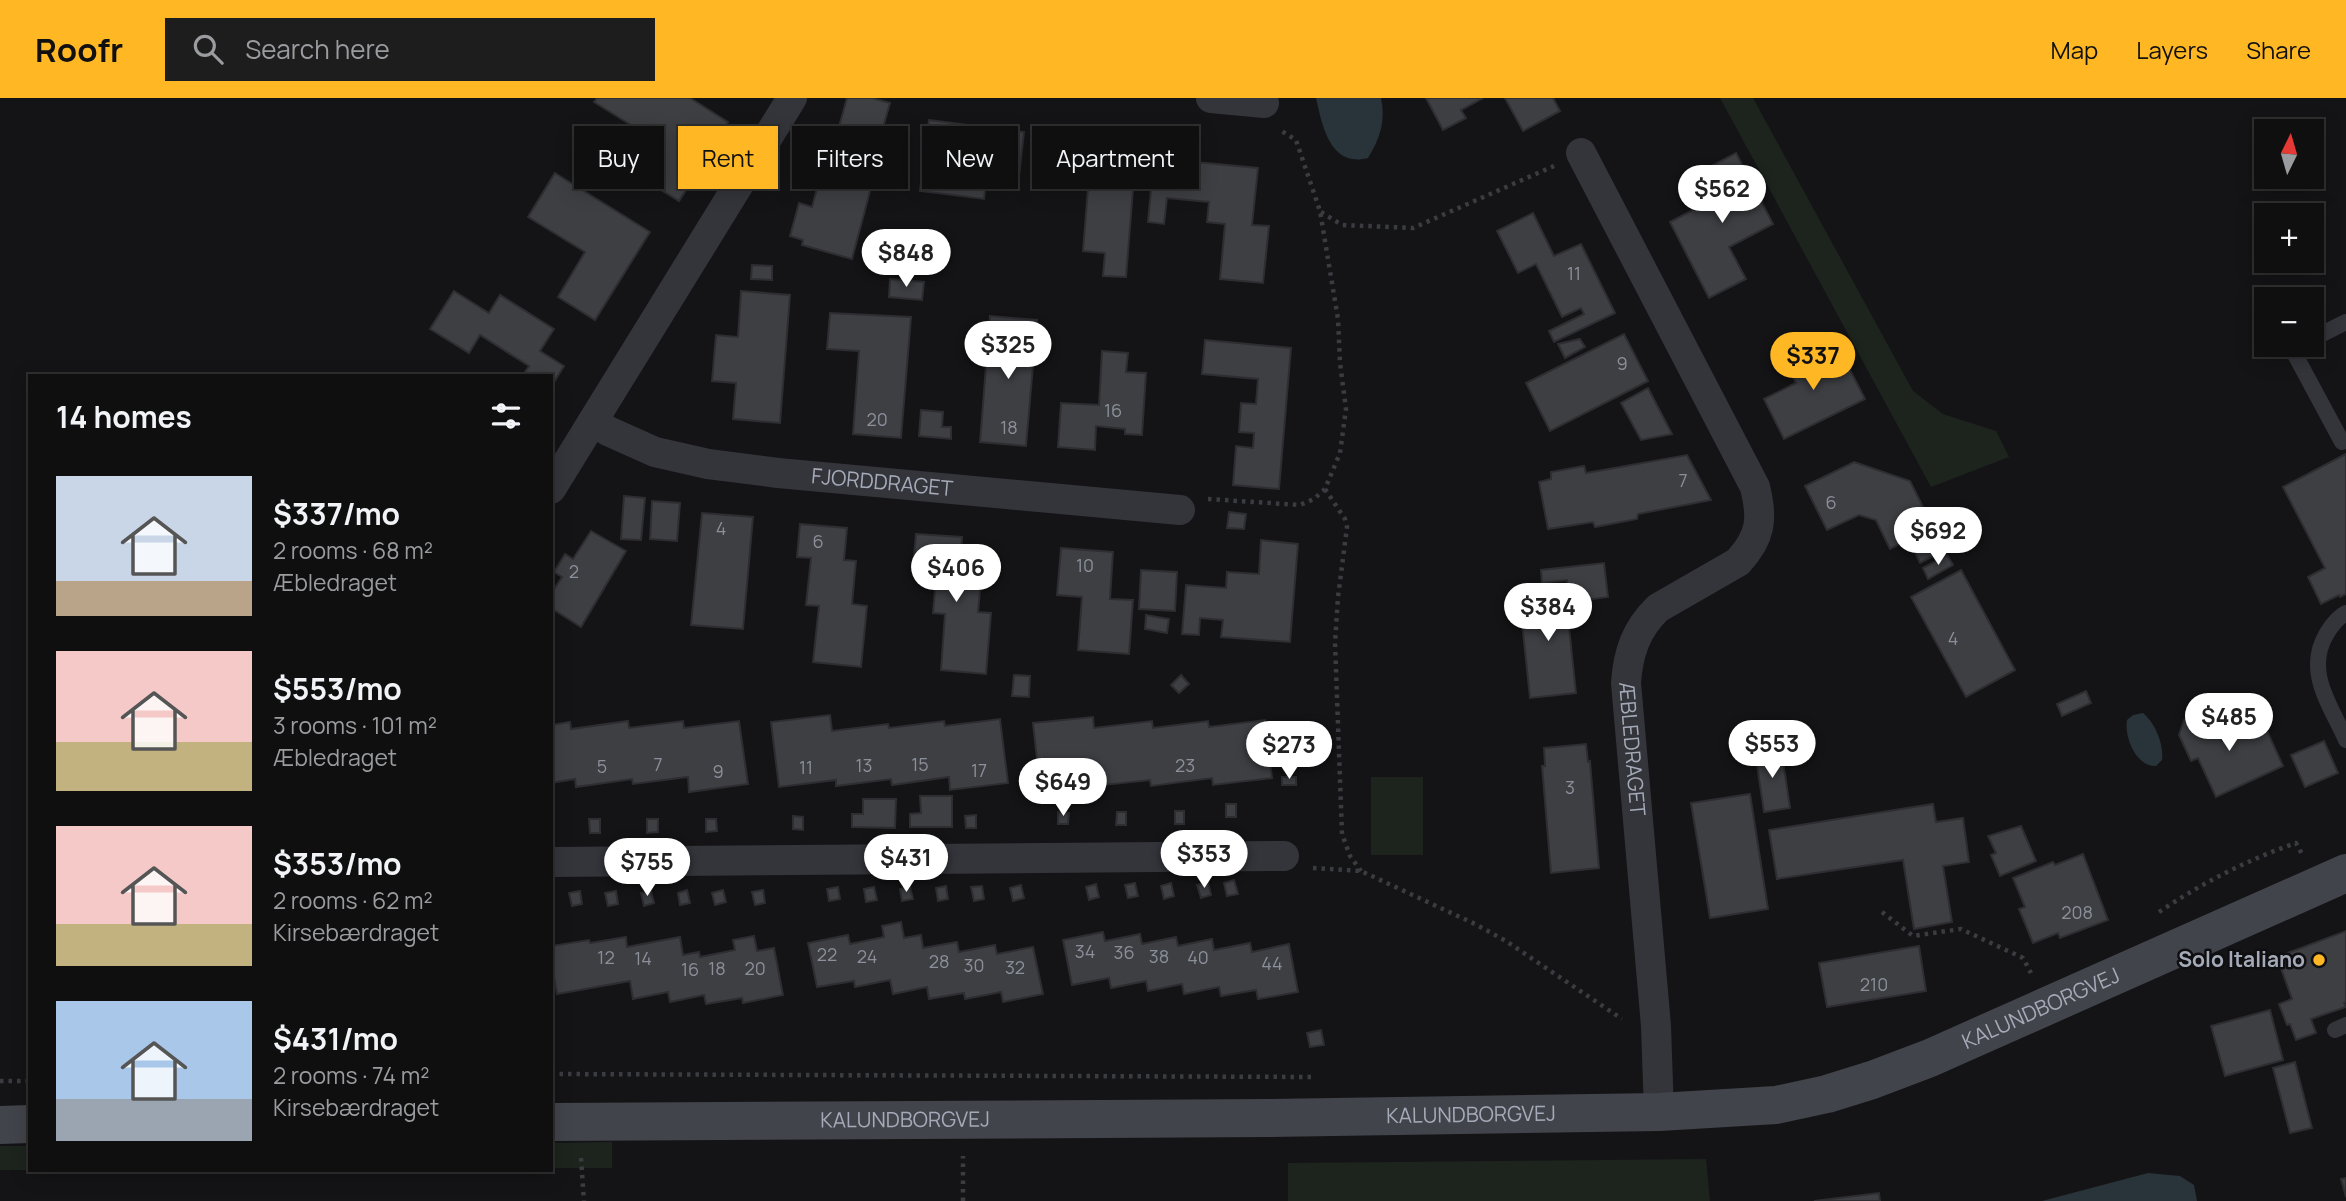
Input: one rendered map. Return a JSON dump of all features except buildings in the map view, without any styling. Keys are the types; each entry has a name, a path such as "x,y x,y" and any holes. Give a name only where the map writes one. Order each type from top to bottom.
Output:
{"street":[{"path":"553,486 792,98"},
{"path":"1211,98 1264,103"},
{"name":"ÆBLEDRAGET","path":"1581,153 1755,486 1760,515 1755,538 1743,557 1658,608 1641,627 1628,660 1626,683 1656,1026 1660,1112"},
{"name":"FJORDDRAGET","path":"593,421 608,431 655,452 708,464 778,473 1180,510"},
{"path":"553,862 1284,856"},
{"name":"KALUNDBORGVEJ","path":"553,1122 1660,1112 1776,1105 1827,1094 1930,1058 2332,879"},
{"path":"0,1125 28,1124"}],"lane":[{"path":"2324,333 2346,322"},
{"path":"2296,357 2342,442"},
{"path":"2346,613 2329,629 2320,645 2317,661 2318,677 2346,740"}],"path":[{"path":"1180,510 1198,499 1300,505 1314,499 1325,489 1340,453 1346,409 1338,319 1320,211 1296,140 1273,126 1264,103"},
{"path":"1320,211 1342,225 1413,228 1581,153"},
{"path":"1325,489 1345,519 1347,527 1335,643 1342,834 1350,856 1361,871"},
{"path":"2154,916 2198,886 2296,843 2332,879"},
{"path":"1284,856 1298,867 1361,871 1506,941 1626,1022 1656,1026"},
{"path":"1882,912 1913,936 1961,929 2023,958 2048,1006"},
{"path":"553,1074 1324,1077"},
{"path":"0,1082 28,1081"},
{"path":"963,1201 964,1120"}],"shaded area":[{"path":"1316,98 1381,98 1381,129 1368,158 1345,157 1336,151 1325,131"},
{"path":"1720,98 1753,98 1913,391 1943,414 1996,431 2009,457 1931,487"},
{"path":"2143,713 2151,722 2160,741 2162,760 2156,766 2143,762 2137,756 2127,734 2127,720 2133,715"},
{"path":"1371,777 1423,777 1423,855 1371,855"},
{"path":"612,1142 612,1168 553,1168 553,1143"},
{"path":"0,1146 28,1146 28,1170 0,1170"},
{"path":"1706,1159 1710,1201 1288,1201 1288,1163"},
{"path":"2148,1173 2180,1176 2194,1185 2197,1201 2042,1201"}],"place":[{"name":"Solo Italiano","path":"2319,960"}]}
